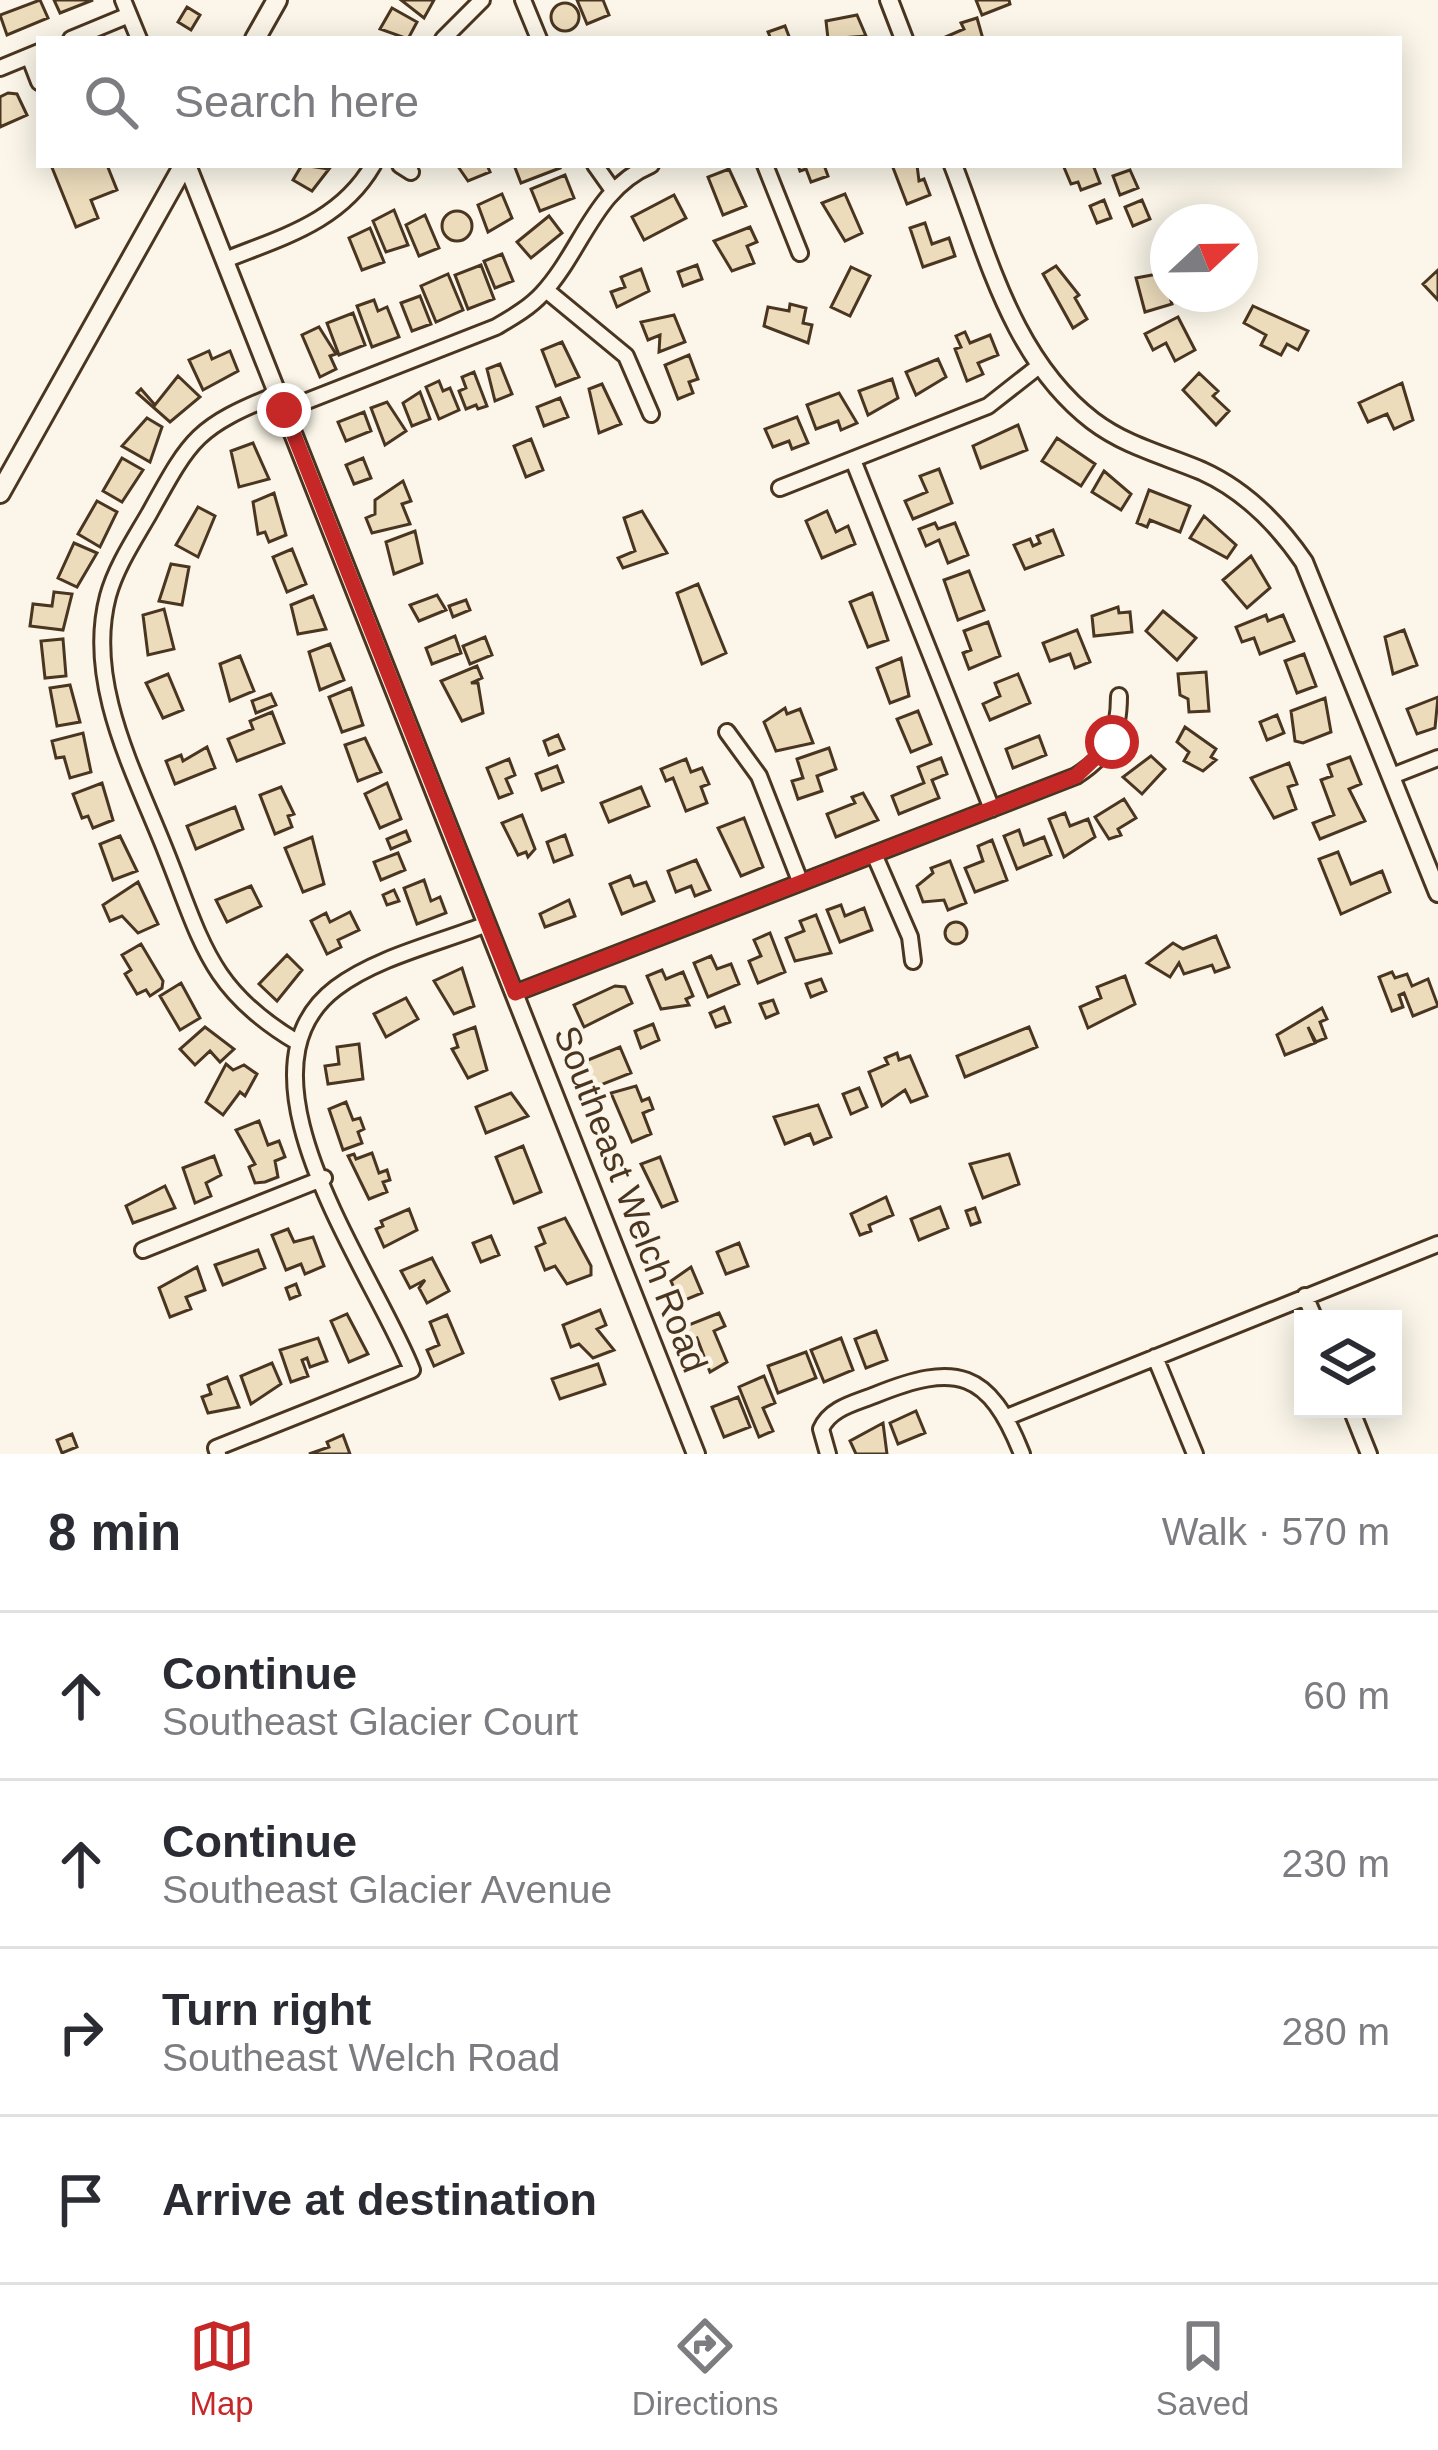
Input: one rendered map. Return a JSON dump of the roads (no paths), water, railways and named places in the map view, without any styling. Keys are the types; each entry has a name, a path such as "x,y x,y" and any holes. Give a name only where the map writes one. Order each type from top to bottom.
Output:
{"main road":[{"path":"257,36 277,0"},
{"path":"0,493 184,168"}],"street":[{"path":"446,36 482,0"},
{"path":"523,0 538,36"},
{"path":"889,0 903,36"},
{"path":"75,36 126,8 138,36"},
{"path":"0,68 34,54"},
{"name":"Southeast Welch Road","path":"187,168 696,1454"},
{"path":"224,260 320,220 349,198 371,168"},
{"path":"597,168 613,189"},
{"path":"297,1042 238,1002 211,964 121,737 103,638 116,573 183,452 212,423 496,327 546,290 613,189 646,168"},
{"path":"766,168 800,253"},
{"path":"954,168 1012,316 1039,367 1075,406 1112,434 1220,481 1280,531 1318,590 1438,893"},
{"path":"546,290 626,356 651,414"},
{"path":"780,488 988,406 1039,367"},
{"path":"853,460 992,808"},
{"path":"515,993 1090,767 1119,727 1120,696"},
{"path":"727,732 759,776 800,881"},
{"path":"1392,776 1438,758"},
{"path":"874,854 910,937 913,961"},
{"path":"217,1451 412,1370 394,1324 360,1269 292,1095 297,1042 322,1000 344,982 487,924"},
{"path":"143,1250 324,1178"},
{"path":"1007,1417 1438,1244"},
{"path":"1305,1296 1311,1310"},
{"path":"1156,1357 1195,1454"},
{"path":"828,1454 823,1422 834,1412 938,1373 976,1385 1007,1417 1022,1454"},
{"path":"1355,1418 1370,1454"}]}
